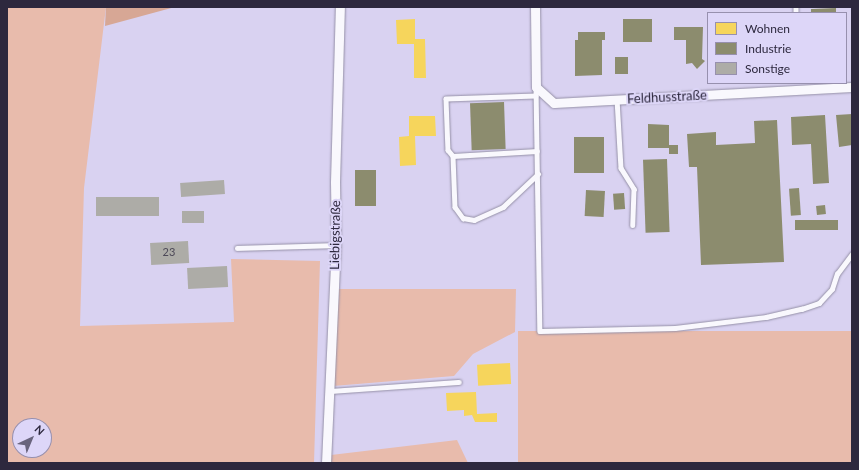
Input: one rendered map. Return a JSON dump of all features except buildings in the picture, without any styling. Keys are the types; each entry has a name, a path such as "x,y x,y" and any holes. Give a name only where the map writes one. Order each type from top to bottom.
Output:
{"street":[{"name":"Liebigstraße","path":"326,463 328,391 336,245 335,182 340,7"},
{"path":"535,7 536,92"},
{"name":"Feldhusstraße","path":"536,92 554,103 796,87 852,87"}],"lane":[{"path":"538,174 503,207 474,220 463,218 455,207 452,156 448,150 446,99 536,92 538,174 540,331 675,328 766,317 802,309 820,303 832,290 837,274 852,254"},
{"path":"617,99 621,168 634,189 633,225"},
{"path":"452,156 537,151"},
{"path":"237,248 336,245"},
{"path":"328,391 459,382"}],"shaded area":[{"path":"7,7 106,7 84,188 80,326 234,322 231,259 320,261 314,463 7,463"},
{"path":"106,7 175,7 105,26"},
{"path":"339,289 516,289 515,332 473,354 454,376 333,386"},
{"path":"518,331 852,331 852,463 518,463"},
{"path":"457,440 468,463 331,463 331,455"}]}
